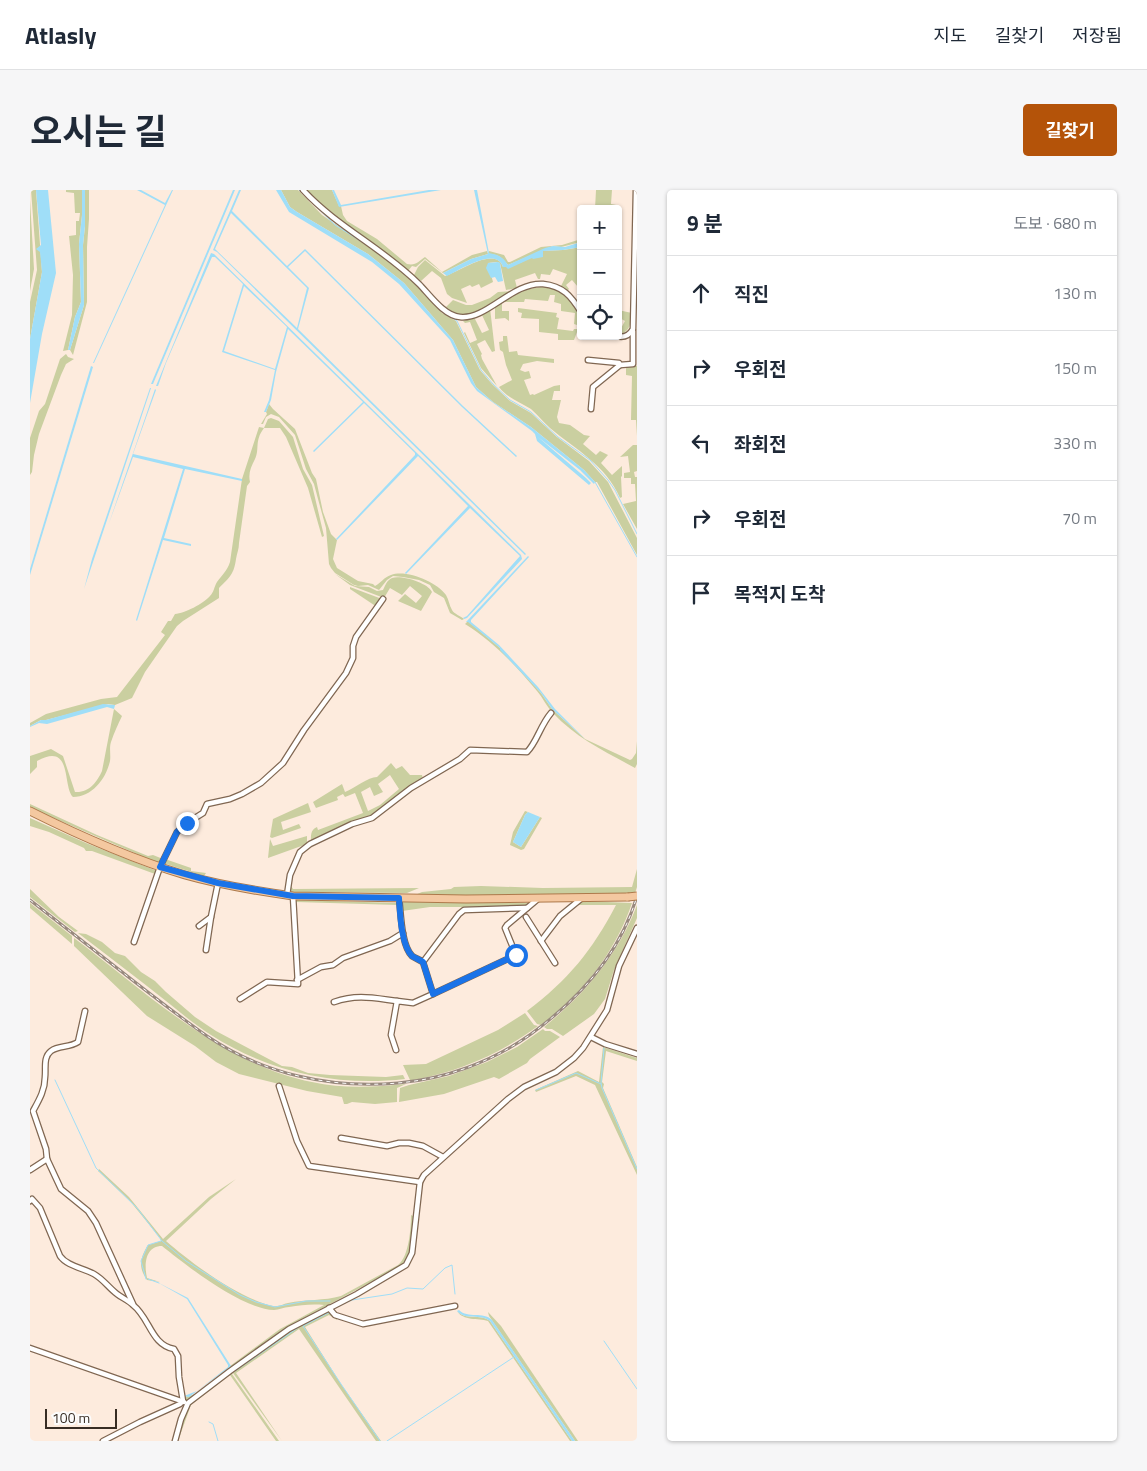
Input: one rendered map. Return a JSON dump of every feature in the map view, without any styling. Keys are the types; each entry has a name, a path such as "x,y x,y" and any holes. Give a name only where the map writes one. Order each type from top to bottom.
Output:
{"main road":[{"path":"30,812 94,841 160,867 218,883 290,896 399,898 637,896"}],"street":[{"path":"303,190 328,213 392,260 443,308 456,317 467,317 478,313 514,292 534,284 556,286 563,289 577,306"},
{"path":"588,360 619,363 620,365 633,364 636,190"},
{"path":"622,337 625,337 633,329"},
{"path":"591,409 593,387 620,365"},
{"path":"134,942 160,867 177,832 187,823 203,814 207,804 230,799 242,794 261,783 283,763 304,730 346,672 353,658 352,646 356,638 383,599"},
{"path":"240,999 267,982 298,984 290,896 290,875 300,852 310,844 352,824 372,818 411,788 460,759 470,750 526,752 531,748 543,722 551,714"},
{"path":"206,950 218,883"},
{"path":"541,941 560,916 583,897"},
{"path":"399,898 403,932 412,956 423,962 433,994"},
{"path":"334,1002 360,996 413,1003 516,955 505,928 539,898"},
{"path":"423,962 464,910 527,908"},
{"path":"526,917 555,963"},
{"path":"198,926 211,918"},
{"path":"175,1441 188,1403 281,1334 406,1265 412,1253 420,1182 424,1175 517,1092 556,1072 574,1058 591,1037 608,1010 619,966 637,928"},
{"path":"298,980 321,967 333,965 343,958 390,941 403,932"},
{"path":"396,1001 391,1035 396,1050"},
{"path":"85,1011 78,1042 69,1047 53,1050 48,1054 44,1087 33,1111 48,1160 61,1189 88,1212 96,1223 133,1304"},
{"path":"591,1037 637,1054"},
{"path":"279,1086 297,1142 309,1166 420,1182"},
{"path":"341,1138 387,1146 409,1143 423,1146 443,1157"},
{"path":"31,1169 48,1160"},
{"path":"30,1201 32,1199 40,1208 64,1262 104,1280 117,1294 133,1304 146,1318 158,1342 164,1347 174,1349 183,1401"},
{"path":"329,1308 335,1314 362,1324 454,1306"},
{"path":"30,1348 188,1403"},
{"path":"103,1441 183,1401"}],"green space":[{"path":"31,190 36,190 42,272 30,339 30,302 37,270"},
{"path":"66,190 82,190 79,244 81,302 75,317 68,350 63,351 72,315 73,275 69,236 76,235 76,221 79,221 80,213 75,213 74,193 66,192"},
{"path":"85,190 89,190 87,302 73,355 70,350 84,305 83,245"},
{"path":"281,190 298,190 322,215 389,261 409,278 442,313 456,321 480,370 492,384 510,401 531,413 557,437 589,461 608,482 637,538 637,555 597,482 531,427 493,402 476,387 453,340 404,283 368,254 290,207"},
{"path":"305,190 332,190 347,221 377,239 407,264 415,264 425,257 442,272 472,255 487,251 488,254 471,259 443,273 425,259 416,267 412,266 408,271 328,212"},
{"path":"596,190 612,190 611,204 616,205 595,205"},
{"path":"30,200 34,269 30,291"},
{"path":"577,240 577,243 561,247 553,246 508,265 500,257 489,254 489,251 504,255 508,262 510,262 541,247 562,245"},
{"path":"577,248 577,286 572,280 566,285 569,289 567,291 561,286 567,274 553,269 550,275 541,274 540,279 538,279 535,273 515,280 517,288 506,290 500,263 496,262 488,263 493,282 481,288 479,284 461,289 467,303 452,298 447,294 441,278 432,271 421,281 414,275 418,267 425,260 445,276 485,259 499,261 503,267 522,262 543,251"},
{"path":"546,286 559,288 577,310 577,325 574,324 575,313 561,311 561,304 554,302 555,295 550,295 548,301 525,299 524,302 502,302 502,311 509,311 509,321 505,318 495,319 495,306 519,291"},
{"path":"512,291 485,308 469,314 455,314 446,307 453,300 466,305 472,305 490,298 498,292"},
{"path":"490,308 495,351 492,352 485,340 477,344 482,354 482,359 497,386 481,368 464,333 470,343 477,340 470,322 465,323 463,321 474,317 482,333 489,330 482,315"},
{"path":"518,308 557,313 556,317 559,318 557,329 573,331 577,329 577,332 574,340 558,340 558,334 539,332 539,319 521,318 522,313 518,312"},
{"path":"622,311 632,313 628,330 622,334 622,326 625,321 622,319"},
{"path":"503,336 507,336 509,352 517,351 518,355 554,359 554,363 537,361 523,364 520,370 529,371 531,378 524,380 530,395 560,385 560,391 554,391 552,400 561,400 557,417 559,423 570,425 584,435 590,436 583,444 596,455 600,451 608,455 601,463 612,475 622,466 622,497 620,498 614,486 599,467 550,428 531,409 510,397 499,387 512,380 503,352 500,350 499,342 503,341"},
{"path":"66,354 74,359 66,364 61,375 39,434 30,475 30,438 39,411 45,404 60,359"},
{"path":"626,366 637,366 637,436 636,420 631,420 632,376 626,375"},
{"path":"269,404 295,429 316,479 323,512 331,534 337,540 333,559 337,568 358,581 375,586 389,576 397,574 413,575 429,581 442,590 453,611 464,619 462,620 450,613 444,598 434,592 430,585 419,580 393,576 379,590 368,585 354,585 335,573 329,564 326,528 314,484 306,469 295,435 279,417 271,414 261,424 267,414"},
{"path":"271,418 279,421 293,437 303,469 312,485 324,536 322,537 308,488 286,437 280,428 264,428 268,419"},
{"path":"259,427 264,428 259,437 256,455 251,467 239,547 233,572 219,588 219,598 177,626 145,672 132,698 115,705 108,704 41,720 30,726 30,723 46,714 101,699 117,697 165,635 161,632 168,621 171,621 175,614 194,608 211,594 230,562 242,479"},
{"path":"633,445 637,445 637,471 634,472 635,477 637,477 637,529 623,504 636,501 635,484 631,484 631,478 624,478 624,473 630,472 628,456 620,457"},
{"path":"335,574 355,586 369,587 377,591 383,590 389,580 396,577 420,583 432,592 421,611 398,601 405,594 416,603 422,596 410,586 402,595 390,588 384,598 350,585"},
{"path":"350,587 382,599 377,607 350,589"},
{"path":"468,621 500,648 541,693 552,709 585,739 630,760 636,753 637,741 637,764 635,768 592,744 571,730 551,711 537,691 513,664 486,639 465,624"},
{"path":"114,709 122,716 111,742 110,761 102,780 92,790 86,794 73,797 64,767 56,757 48,756 37,761 37,767 30,774 30,756 51,749 63,756 75,792 84,791 92,786 102,771"},
{"path":"391,763 396,769 402,766 410,775 422,775 423,779 371,817 311,842 311,833 315,828 317,827 318,830 363,813 355,793 345,797 343,794 337,797 338,800 316,808 313,802 342,784 345,792 377,777","holes":["390,775 399,789 380,805 368,811 361,792 370,787 374,796 383,792 378,784"]},
{"path":"308,803 311,812 281,822 283,830 299,824 301,828 272,838 270,837 273,819"},
{"path":"30,804 97,835 148,856 153,855 163,859 160,863 144,857 42,813 30,807"},
{"path":"525,811 528,812 513,842 521,847 540,817 542,818 524,849 521,850 510,845 513,832"},
{"path":"30,818 86,843 157,871 155,874 92,851 86,851 84,848 49,832 30,826"},
{"path":"307,836 307,844 268,858 270,839 273,846"},
{"path":"301,854 293,874 291,886 293,889 419,888 407,893 290,892 291,875"},
{"path":"165,859 191,868 191,871 206,873 204,876 163,863"},
{"path":"637,869 635,893 415,895 422,892 451,889 454,887 481,886 543,888 632,887"},
{"path":"30,889 59,917 78,931 75,932 30,897"},
{"path":"296,900 398,903 398,905 296,902"},
{"path":"582,901 632,903 617,938 596,971 584,986 556,1013 541,1025 537,1024 527,1011 555,988 578,964 598,937 616,905 579,905 571,907"},
{"path":"400,902 531,903 526,907 430,907 402,911"},
{"path":"30,903 72,936 72,944 30,908"},
{"path":"637,905 637,918 614,970 605,999 594,1014 563,1036 552,1029 544,1027 573,1001 599,972 620,941"},
{"path":"78,933 86,934 102,942 115,953 125,956 141,972 155,981 195,1017 216,1031 282,1066 292,1067 308,1073 386,1077 403,1075 405,1079 354,1081 329,1078 304,1074 256,1059 233,1048 199,1027"},
{"path":"74,938 186,1024 247,1060 279,1073 335,1086 359,1087 406,1084 397,1088 397,1102 375,1104 352,1102 344,1104 342,1097 307,1091 239,1074 216,1062 195,1046 147,1016 74,946"},
{"path":"525,1013 534,1025 538,1026 509,1045 479,1060 447,1072 410,1080 403,1065 426,1064 498,1030"},
{"path":"543,1029 560,1037 527,1063 499,1079 494,1077 444,1094 399,1102 400,1088 449,1076 487,1062 517,1047"},
{"path":"603,1047 637,1058 637,1061 606,1051 602,1082 637,1167 637,1175 595,1085 576,1076 536,1092 535,1090 578,1071 599,1082"},
{"path":"99,1169 129,1197 163,1239 209,1197 236,1179 211,1199 166,1241 202,1269 231,1288 273,1306 341,1296 398,1265 405,1256 407,1249 411,1215 413,1216 412,1237 409,1251 404,1263 399,1267 289,1326 187,1402 184,1396 195,1394 280,1329 324,1305 302,1305 274,1310 261,1308 231,1295 215,1285 162,1246 152,1249 146,1262 147,1278 160,1282 147,1280 141,1267 143,1254 148,1245 161,1241 160,1238 130,1201 98,1171"},
{"path":"329,1311 337,1317 337,1320 329,1315 305,1327 341,1384 381,1441 376,1441 299,1329 236,1373 282,1441 233,1373 279,1441 276,1441 230,1375 191,1405 178,1441 176,1441 186,1410 194,1400 295,1328"},
{"path":"457,1311 465,1316 482,1317 490,1321 572,1441 570,1441 488,1321 467,1318 460,1314"},
{"path":"488,1312 501,1326 578,1441 575,1441"}],"water":[{"path":"36,190 48,190 56,273 42,334 30,403 30,339 42,272 40,252 36,249 41,245"},
{"path":"82,190 85,190 83,245 84,305 70,350 68,350 75,317 81,302 79,244"},
{"path":"137,190 141,190 165,203 173,190 93,363 165,205"},
{"path":"233,190 235,190 153,384 151,384"},
{"path":"239,190 241,190 232,211 287,266 305,249 463,406 517,456 462,407 305,251 288,267 309,288 298,329 526,554 525,555 213,250","holes":["231,213 307,288 297,328 215,249"]},
{"path":"276,190 281,190 290,207 368,254 404,283 453,340 476,387 493,402 531,427 584,470 595,482 594,484 580,470 538,437 586,478 591,483 589,485 537,441 532,431 477,391 471,383 450,340 399,284 372,262 289,212"},
{"path":"332,190 334,190 341,205 429,190 441,190 339,207"},
{"path":"474,190 477,190 489,253 500,257 508,265 545,248 553,246 565,247 577,243 577,248 543,251 543,257 532,258 508,269 503,267 499,261 486,259 477,261 447,276 443,273 471,259 488,254"},
{"path":"211,253 214,254 521,555 522,559 464,619 520,556 470,508 406,574 468,506 418,456 337,540 415,453 364,403 314,452 363,402 288,329 276,372 271,400 266,412 264,412 269,400 275,370 222,352 243,284 215,257 212,257 166,363 158,386 156,386","holes":["244,286 287,327 275,369 224,351"]},
{"path":"488,263 500,263 503,281 498,282 495,277 491,278 486,268"},
{"path":"91,366 93,367 30,575 30,569"},
{"path":"151,388 84,589 92,559"},
{"path":"155,389 133,454 242,479 242,481 185,469 164,538 191,544 191,546 163,540 137,621 183,469 133,457 108,526"},
{"path":"528,556 471,622 499,645 538,687 555,709 585,739 552,709 541,693 500,648 466,622"},
{"path":"103,704 115,705 114,709 107,707 47,724 39,723 30,727 41,720"},
{"path":"528,812 540,817 521,847 513,842"},
{"path":"157,1282 188,1298 231,1366 189,1397 184,1396 197,1391 228,1367 228,1365 187,1299"},
{"path":"459,1310 467,1314 488,1317 492,1320 575,1441 572,1441 490,1321 482,1317 465,1316 457,1311"}],"waterway":[{"path":"299,190 335,225 367,245"},
{"path":"441,310 457,321 481,370 493,384 510,400 531,412 558,437 590,460 608,480 637,534"},
{"path":"595,482 637,557"},
{"path":"604,1048 602,1088 637,1169"},
{"path":"536,1090 576,1073 601,1084"},
{"path":"55,1080 96,1168 137,1208 162,1241 186,1261 240,1295 256,1302 275,1307 306,1301 330,1301"},
{"path":"146,1279 141,1261 148,1245 161,1241"},
{"path":"339,1306 352,1300 392,1294 407,1288 423,1289 445,1268 452,1265 455,1294"},
{"path":"148,1279 159,1283"},
{"path":"330,1312 303,1326 380,1441"},
{"path":"235,1371 299,1327"},
{"path":"604,1341 637,1389"},
{"path":"387,1441 514,1357"},
{"path":"209,1422 213,1424 218,1441"}],"railway":[{"path":"30,900 173,1011 207,1036 229,1049 251,1060 298,1076 348,1084 373,1084 416,1081 468,1068 500,1053 531,1034 565,1006 596,974 620,937 630,917 637,896"}],"route":[{"path":"187,823 177,832 160,867 218,883 293,896 399,898 403,932 408,948 412,956 423,962 433,994 516,955"}]}
